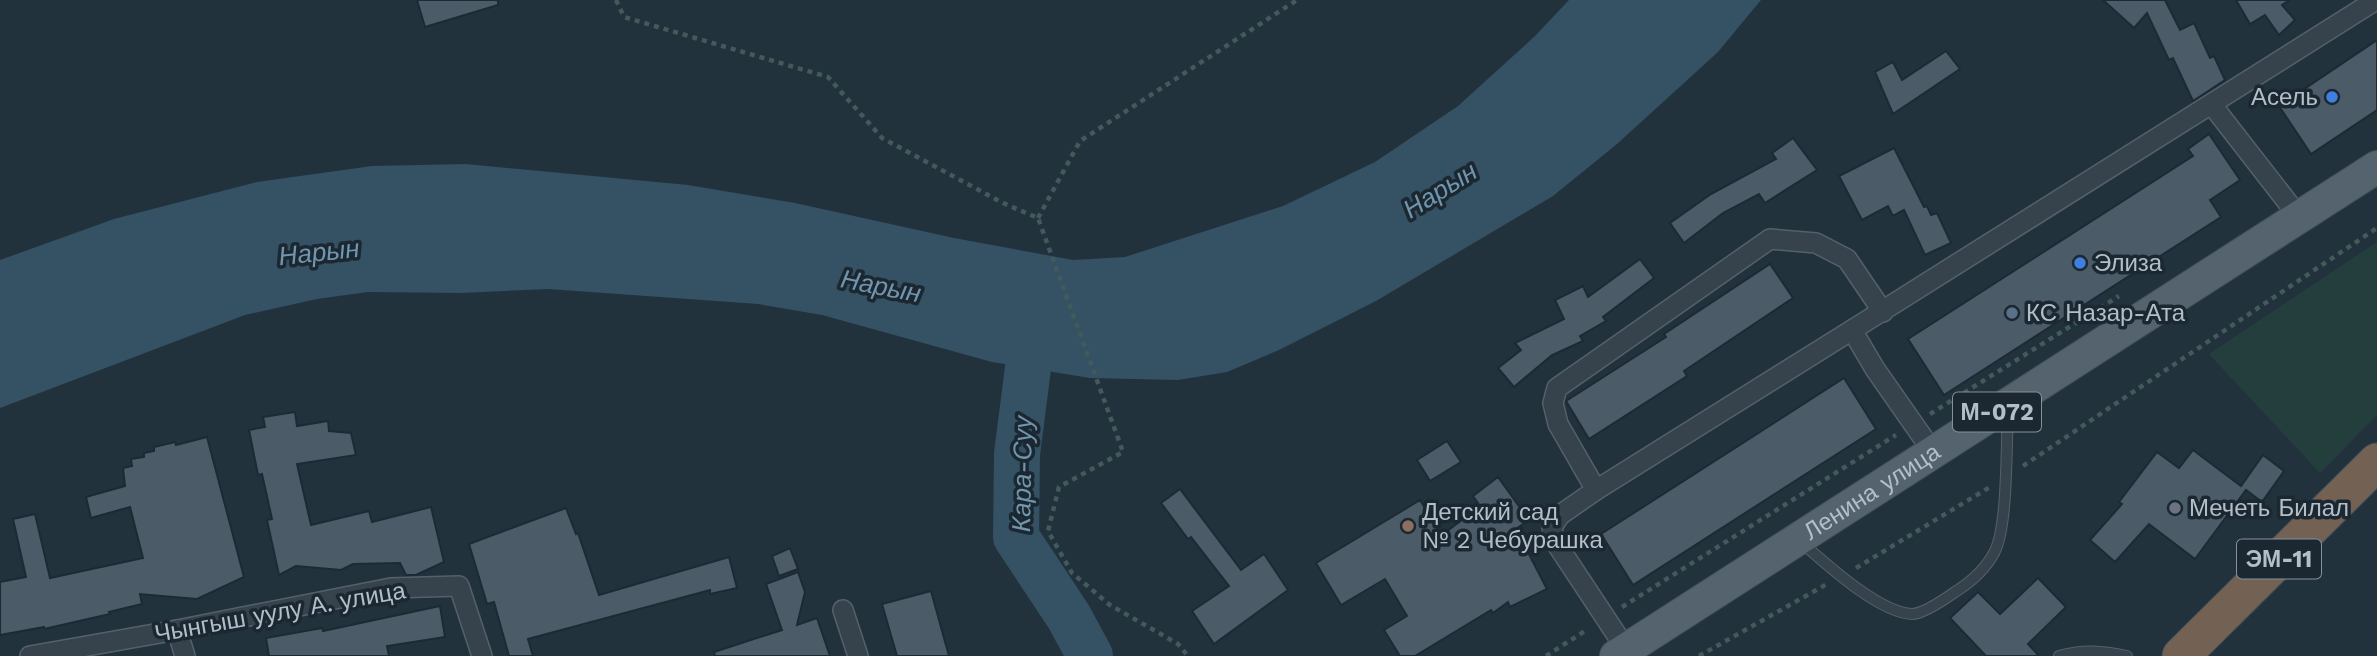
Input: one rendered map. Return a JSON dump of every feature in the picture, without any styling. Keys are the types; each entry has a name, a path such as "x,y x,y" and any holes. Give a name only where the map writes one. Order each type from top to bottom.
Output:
{"highway":[{"name":"ЭМ-11","path":"2180,656 2377,462"}],"main road":[{"name":"Ленина улица","path":"1621,653 2377,167"}],"street":[{"path":"1621,653 1607,617 1554,540 1552,527 1560,514 2376,0"},
{"path":"2211,105 2299,217"},
{"path":"1596,490 1558,424 1553,403 1557,388 1770,239 1816,243 1847,259 1882,312"},
{"path":"1852,330 1875,369 1933,452"},
{"name":"Чынгыш уулу А. улица","path":"30,656 391,588 459,586 482,656"},
{"path":"843,610 858,656"},
{"path":"177,630 185,656"}],"lane":[{"path":"1798,540 1840,577 1888,607 1913,614 1940,602 1974,580 1996,550 2003,516 2008,404"},
{"path":"2059,656 2097,651 2127,656"}],"path":[{"path":"616,0 624,18 828,77 882,138 1003,203 1038,218 1123,452 1059,488 1048,531 1072,573 1110,605 1178,644 1188,656"},
{"path":"1038,218 1080,141 1297,0"},
{"path":"1699,656 1840,577 2005,478 2377,228"},
{"path":"1546,656 2127,291"}],"green space":[{"path":"2377,242 2377,415 2320,473 2209,354"}],"water":[{"name":"Нарын","path":"1569,0 1761,0 1718,52 1617,144 1553,196 1376,301 1279,350 1227,372 1178,380 1090,378 992,362 822,315 758,304 548,289 461,293 368,292 317,299 245,315 0,408 0,260 114,219 257,182 372,166 466,164 688,185 795,203 954,238 1073,260 1125,257 1283,206 1375,162 1458,106 1534,37"}],"building":[{"path":"417,0 498,0 498,5 425,27"},
{"path":"2103,0 2165,0 2180,30 2194,23 2210,58 2214,56 2225,80 2193,101 2173,58 2169,60 2147,13 2134,28"},
{"path":"2236,0 2290,0 2282,5 2295,20 2279,35 2265,15 2250,24"},
{"path":"2377,40 2377,110 2311,154 2279,106"},
{"path":"1946,51 1960,69 1893,114 1875,72 1893,62 1902,80"},
{"path":"2209,134 2240,180 2210,200 2221,217 1944,395 1908,339 2193,156 2188,149"},
{"path":"1793,138 1817,170 1765,203 1759,194 1723,213 1684,243 1670,223 1711,194 1776,159 1772,153"},
{"path":"1894,148 1924,207 1927,206 1931,215 1937,213 1951,243 1925,255 1904,210 1893,216 1888,206 1862,220 1839,176"},
{"path":"1640,259 1654,278 1603,317 1606,321 1580,336 1583,341 1552,355 1514,387 1498,368 1521,350 1515,343 1564,319 1555,300 1583,286 1588,297"},
{"path":"1770,264 1793,298 1684,371 1687,376 1589,439 1566,401 1666,337 1664,334"},
{"path":"1844,378 1876,429 1633,585 1601,534"},
{"path":"295,412 297,426 328,421 329,431 351,433 356,455 297,464 311,525 369,511 372,522 431,507 444,562 416,575 406,575 400,563 353,564 341,570 296,566 279,575 267,520 272,519 262,474 258,475 249,430 265,427 263,417"},
{"path":"207,437 244,577 197,599 140,594 142,604 109,612 110,614 44,629 0,635 0,582 26,577 13,519 35,514 50,578 143,558 130,507 91,518 86,497 125,486 123,468 132,466 131,459 144,457 144,453 154,451 154,447 175,442 176,445"},
{"path":"1447,441 1461,462 1430,481 1417,460"},
{"name":"Мечеть Билал","path":"2193,450 2241,486 2263,455 2284,471 2262,502 2246,490 2195,559 2149,524 2115,562 2090,540 2122,504 2119,502 2157,452 2179,468"},
{"path":"1498,477 1529,520 1516,529 1547,589 1510,607 1508,602 1493,613 1491,610 1415,656 1400,656 1384,630 1407,616 1385,579 1341,605 1316,563 1420,500 1442,535 1480,506 1473,496"},
{"path":"1180,489 1241,570 1264,554 1288,590 1214,644 1192,611 1229,586 1161,503"},
{"path":"566,508 576,534 578,533 599,595 729,557 737,588 710,594 710,590 528,639 533,656 509,656 494,602 487,604 469,544"},
{"path":"790,548 798,569 779,576 772,556"},
{"path":"798,572 805,592 797,625 817,618 830,656 715,656 714,652 782,630 766,584"},
{"path":"2038,578 2066,607 2028,644 2039,656 1986,656 1950,618 1978,592 2000,614"},
{"path":"931,591 949,656 897,656 882,604"},
{"path":"440,606 445,637 387,646 389,656 269,656 266,638 322,628 323,631"}],"waterway":[{"name":"Кара-Суу","path":"1031,316 1028,368 1017,454 1016,537 1069,617 1090,656"}],"place":[{"name":"Асель","path":"2332,97"},
{"name":"Элиза","path":"2080,263"},
{"name":"КС Назар-Ата","path":"2012,313"},
{"name":"Мечеть Билал","path":"2175,508"},
{"name":"Детский сад № 2 Чебурашка","path":"1408,526"}]}
